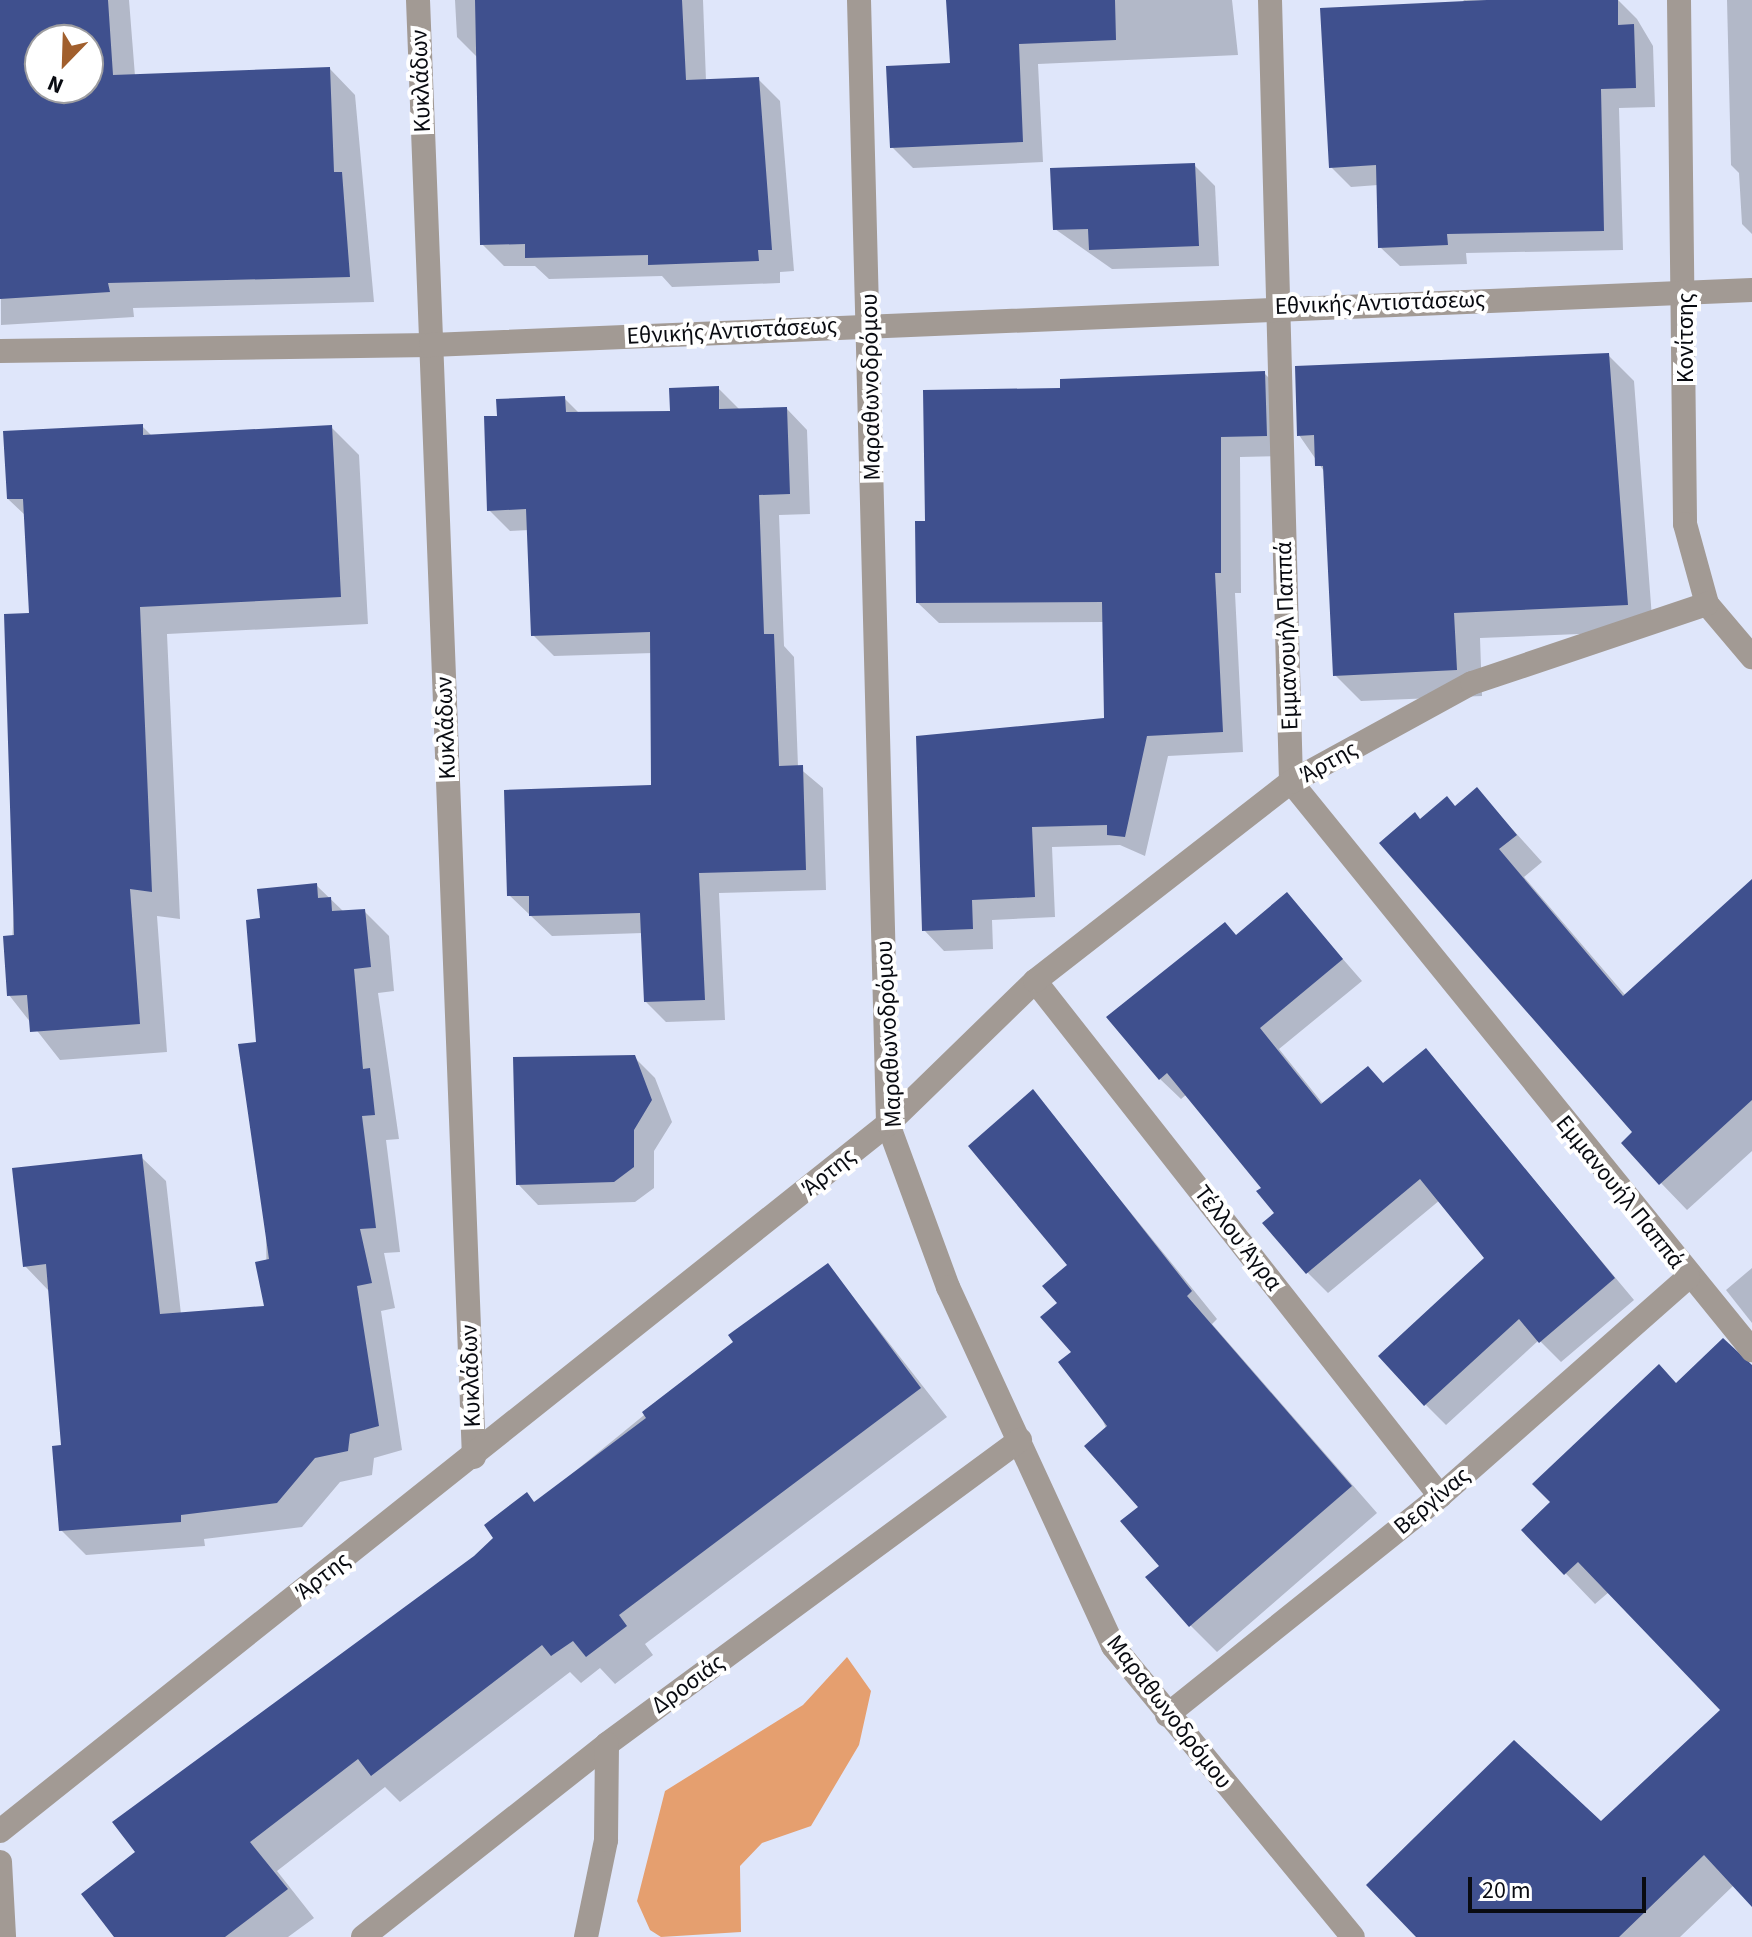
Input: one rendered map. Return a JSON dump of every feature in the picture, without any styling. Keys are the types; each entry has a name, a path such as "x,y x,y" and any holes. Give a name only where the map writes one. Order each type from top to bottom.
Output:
{"street":[{"name":"Κυκλάδων","path":"418,0 474,1457"},
{"name":"Μαραθωνοδρόμου","path":"859,0 870,324 888,1124 948,1287 1113,1646 1353,1937"},
{"name":"Εμμανουήλ Παππά","path":"1270,0 1291,782 1688,1277 1752,1350"},
{"name":"Κονίτσης","path":"1679,0 1686,292 1685,524 1707,604 1752,657"},
{"name":"Εθνικής Αντιστάσεως","path":"0,351 431,345 1278,307 1752,290"},
{"name":"Άρτης","path":"0,1831 474,1457 888,1124 1035,981 1291,782 1472,683 1707,604"},
{"name":"Τέλλου Άγρα","path":"1035,981 1440,1496"},
{"name":"Βεργίνας","path":"1167,1715 1440,1496 1688,1277"},
{"name":"Δροσιάς","path":"363,1937 607,1744 1020,1440"},
{"path":"586,1937 606,1840 607,1744"},
{"path":"0,1862 4,1937"}],"shaded area":[{"path":"847,1657 871,1691 859,1745 811,1826 762,1843 740,1866 741,1932 661,1937 650,1930 637,1901 665,1791 803,1705"}],"building":[{"path":"0,0 108,0 113,75 330,67 334,172 342,172 350,277 108,283 110,292 0,299"},
{"path":"475,0 682,0 686,80 759,77 772,250 758,250 759,261 648,265 648,255 525,258 525,244 480,245"},
{"path":"946,0 1115,0 1116,40 1019,44 1023,142 890,148 886,66 950,63"},
{"path":"1487,0 1618,0 1618,25 1634,24 1636,88 1601,89 1604,231 1447,234 1448,245 1378,248 1376,165 1329,168 1320,8"},
{"path":"1195,163 1199,246 1089,250 1088,229 1053,230 1050,168"},
{"path":"1609,353 1628,605 1454,613 1457,670 1333,676 1323,466 1315,466 1314,435 1297,436 1295,366"},
{"path":"1265,371 1267,436 1221,437 1221,573 1215,573 1223,732 1147,736 1125,837 1107,835 1107,825 1032,827 1035,897 972,900 973,929 922,931 916,736 1104,718 1102,602 916,603 915,521 925,521 923,390 1060,388 1060,379"},
{"path":"719,386 719,409 787,407 790,494 759,495 764,634 774,634 779,766 803,765 806,870 699,873 705,1000 644,1002 640,913 529,916 529,896 507,896 504,790 651,785 650,632 531,636 526,509 487,511 484,416 497,416 496,399 565,396 566,412 670,411 669,388"},
{"path":"143,424 143,435 332,425 341,597 140,607 152,892 130,889 140,1024 30,1032 27,995 7,996 3,936 14,935 4,614 29,613 23,499 7,499 3,431"},
{"path":"1477,787 1517,835 1499,849 1623,996 1752,879 1752,1100 1659,1185 1621,1143 1632,1132 1379,843 1415,812 1420,819 1447,796 1455,806"},
{"path":"317,883 318,898 331,897 332,911 365,909 371,967 354,969 363,1069 370,1068 375,1115 362,1116 376,1228 360,1229 372,1283 357,1286 379,1426 350,1434 348,1451 315,1458 277,1503 181,1515 181,1522 59,1531 52,1446 61,1445 46,1264 23,1267 12,1168 142,1154 160,1314 264,1306 255,1262 269,1259 238,1044 256,1042 246,920 260,918 257,889"},
{"path":"1287,892 1343,959 1260,1028 1321,1104 1368,1066 1383,1083 1426,1048 1615,1278 1539,1343 1519,1319 1424,1406 1378,1356 1484,1258 1420,1179 1306,1274 1262,1223 1274,1213 1256,1191 1261,1188 1167,1073 1159,1080 1106,1017 1225,922 1236,935"},
{"path":"635,1055 652,1100 634,1130 634,1167 614,1182 516,1185 513,1057"},
{"path":"1033,1089 1192,1291 1187,1296 1352,1486 1189,1627 1145,1577 1159,1566 1120,1521 1138,1507 1084,1446 1107,1426 1058,1362 1071,1352 1040,1317 1057,1303 1042,1286 1067,1265 968,1146"},
{"path":"828,1263 921,1388 619,1615 627,1626 586,1657 573,1641 551,1656 542,1645 371,1776 358,1759 250,1842 288,1889 225,1937 114,1937 81,1894 135,1852 112,1822 474,1556 493,1538 484,1525 527,1492 534,1502 646,1418 642,1412 733,1342 728,1335"},
{"path":"1723,1338 1752,1365 1752,1907 1704,1855 1619,1937 1416,1937 1366,1885 1514,1740 1601,1821 1720,1710 1578,1562 1564,1575 1521,1530 1550,1502 1532,1484 1659,1364 1676,1383"}]}
